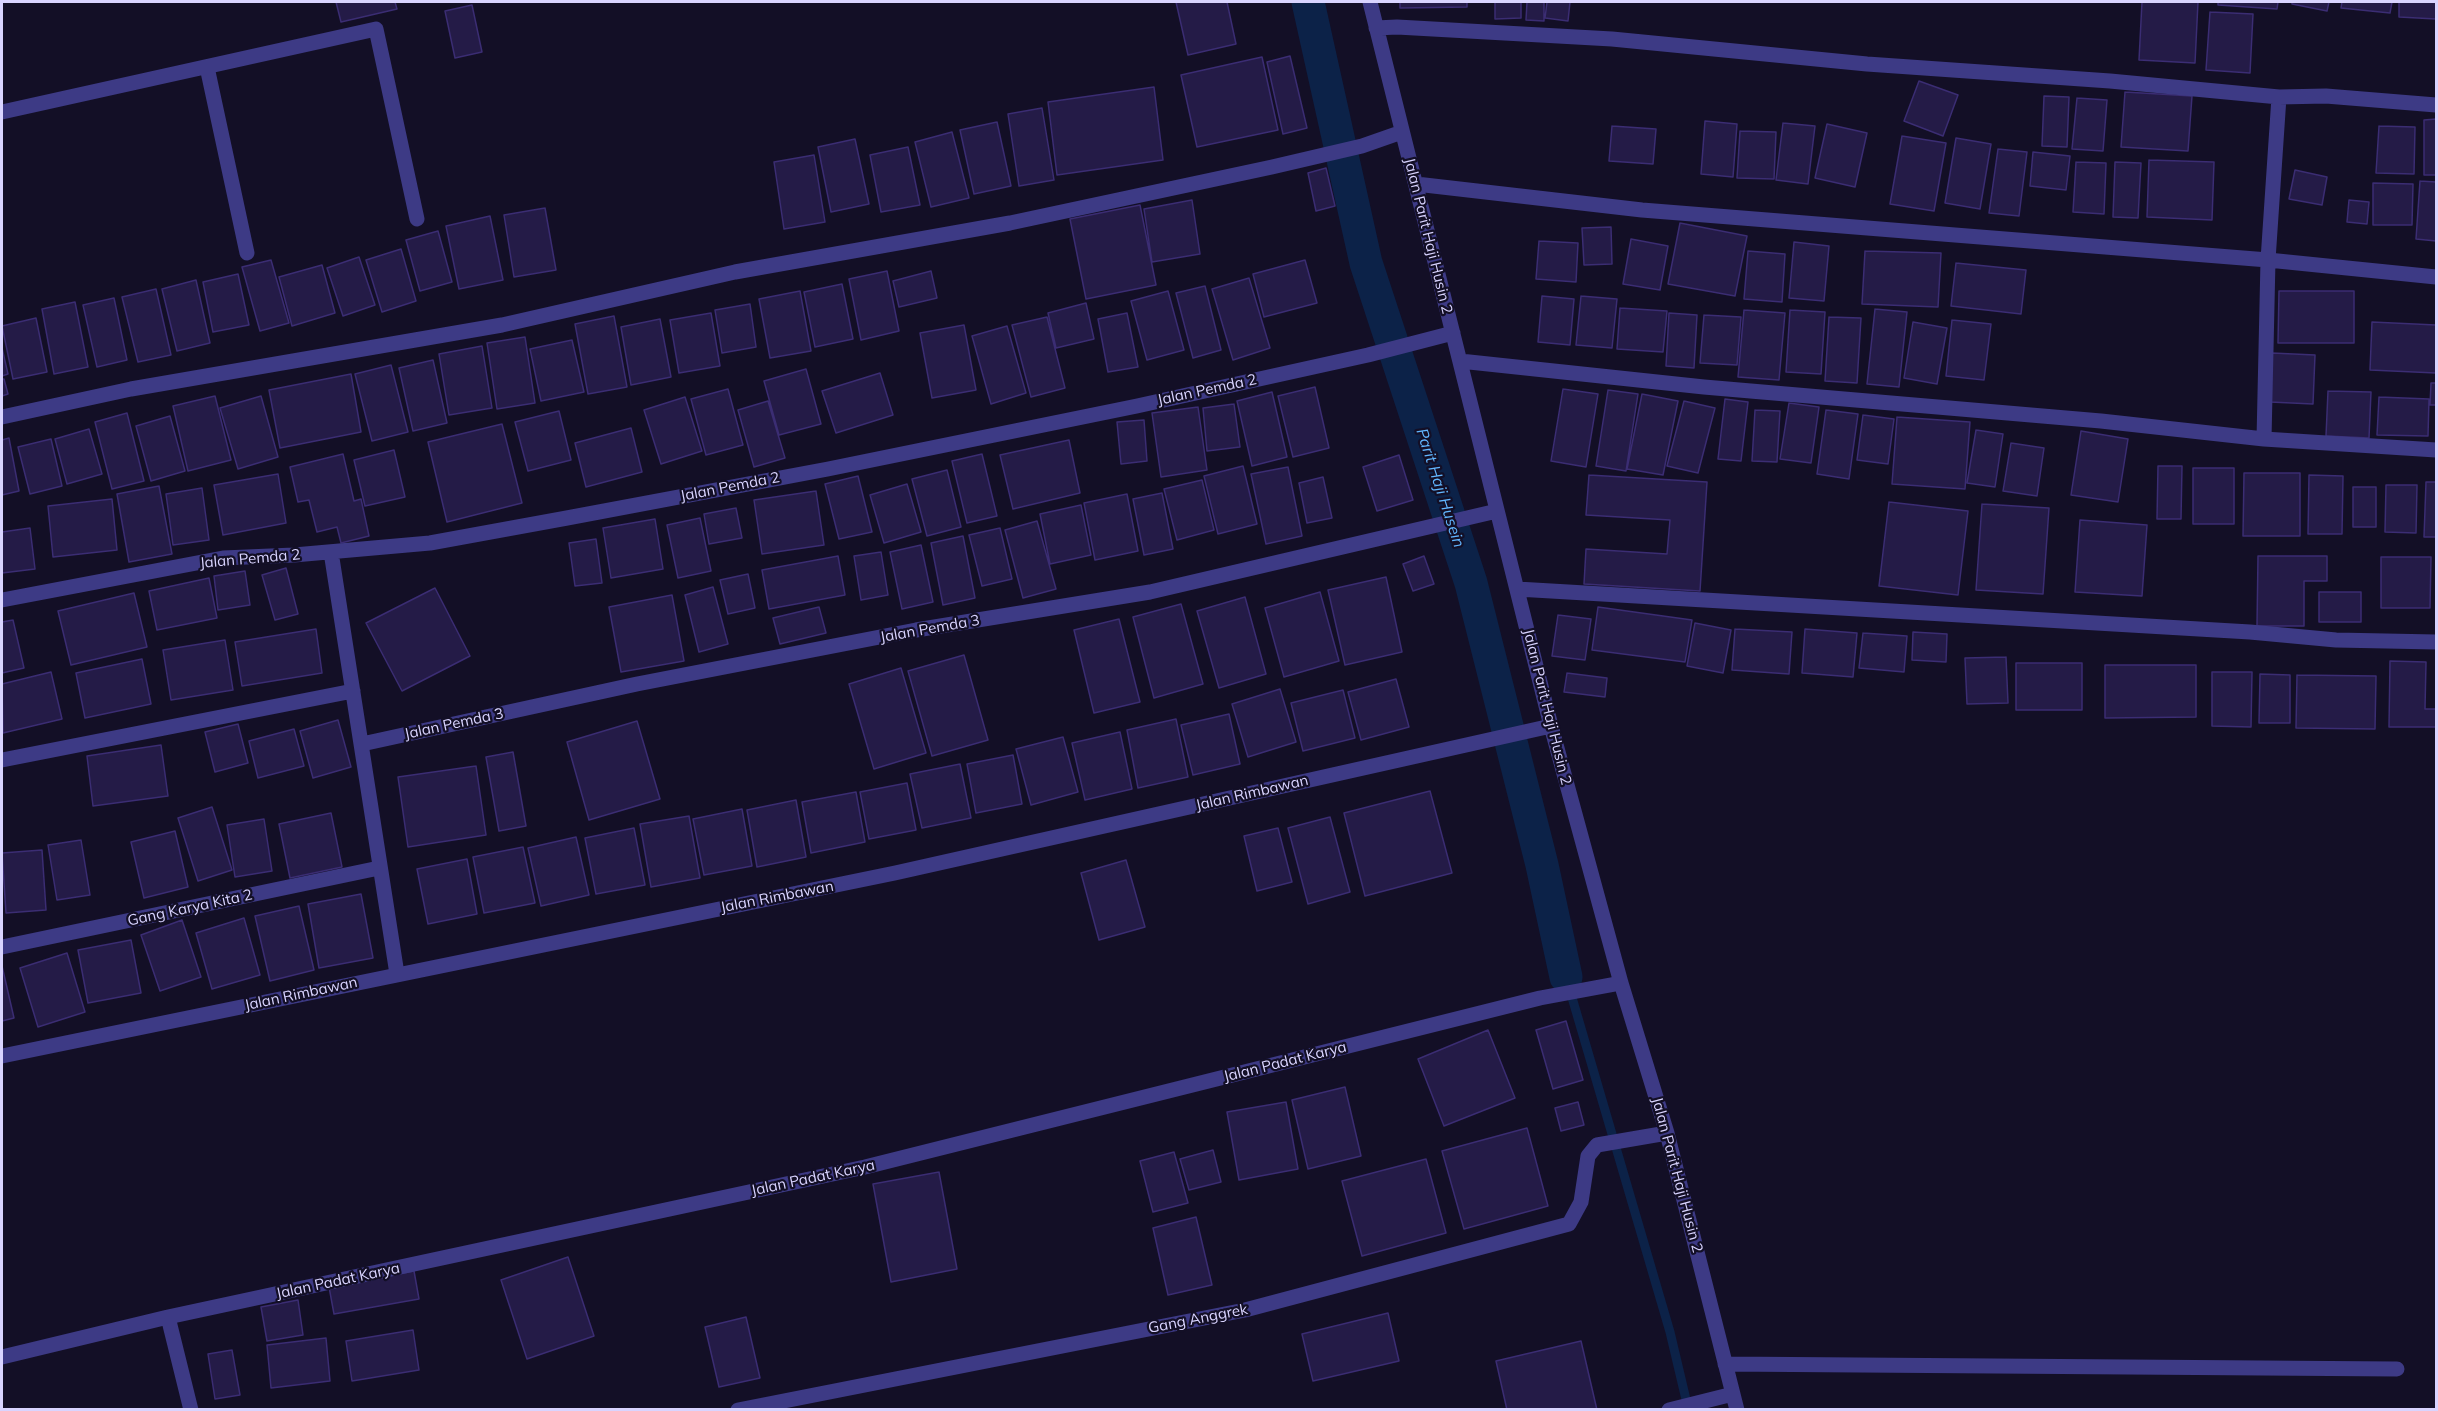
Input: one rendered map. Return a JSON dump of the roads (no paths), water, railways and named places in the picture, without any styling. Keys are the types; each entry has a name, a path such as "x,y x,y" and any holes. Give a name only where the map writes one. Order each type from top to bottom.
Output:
{"street":[{"name":"Jalan Parit Haji Husin 2","path":"1370,2 1551,726 1621,982 1667,1133 1737,1410"},
{"path":"1376,28 1397,27 1612,39 1867,64 2110,81 2279,97 2326,96 2436,105"},
{"path":"2,112 376,29 417,219"},
{"path":"207,67 247,253"},
{"path":"2264,439 2268,260 2279,97"},
{"path":"2,417 131,389 502,325 735,272 1010,223 1272,167 1362,146 1402,132"},
{"path":"1416,184 1642,210 2268,260 2436,277"},
{"name":"Jalan Pemda 2","path":"2,600 223,558 331,552 430,543 805,473 1137,406 1368,355 1453,333"},
{"path":"1460,361 1704,387 2101,422 2264,439 2436,450"},
{"name":"Jalan Pemda 3","path":"363,744 649,681 916,630 1150,592 1459,521 1497,510"},
{"path":"331,552 352,691 363,744 379,868 397,974"},
{"path":"1517,589 2250,632 2336,640 2436,642"},
{"path":"2,760 352,691"},
{"name":"Jalan Rimbawan","path":"2,1056 895,873 1551,726"},
{"name":"Gang Karya Kita 2","path":"2,947 379,868"},
{"name":"Jalan Padat Karya","path":"2,1357 168,1317 865,1167 1540,998 1621,982"},
{"name":"Gang Anggrek","path":"738,1410 1245,1310 1569,1224 1581,1202 1588,1156 1597,1146 1667,1133"},
{"path":"168,1317 191,1410"},
{"path":"1725,1364 2397,1369"},
{"path":"1669,1410 1732,1394"}],"waterway":[{"name":"Parit Haji Husein","path":"1308,2 1366,263 1471,583 1542,865 1566,977"},
{"path":"1566,977 1670,1332 1688,1408"}]}
